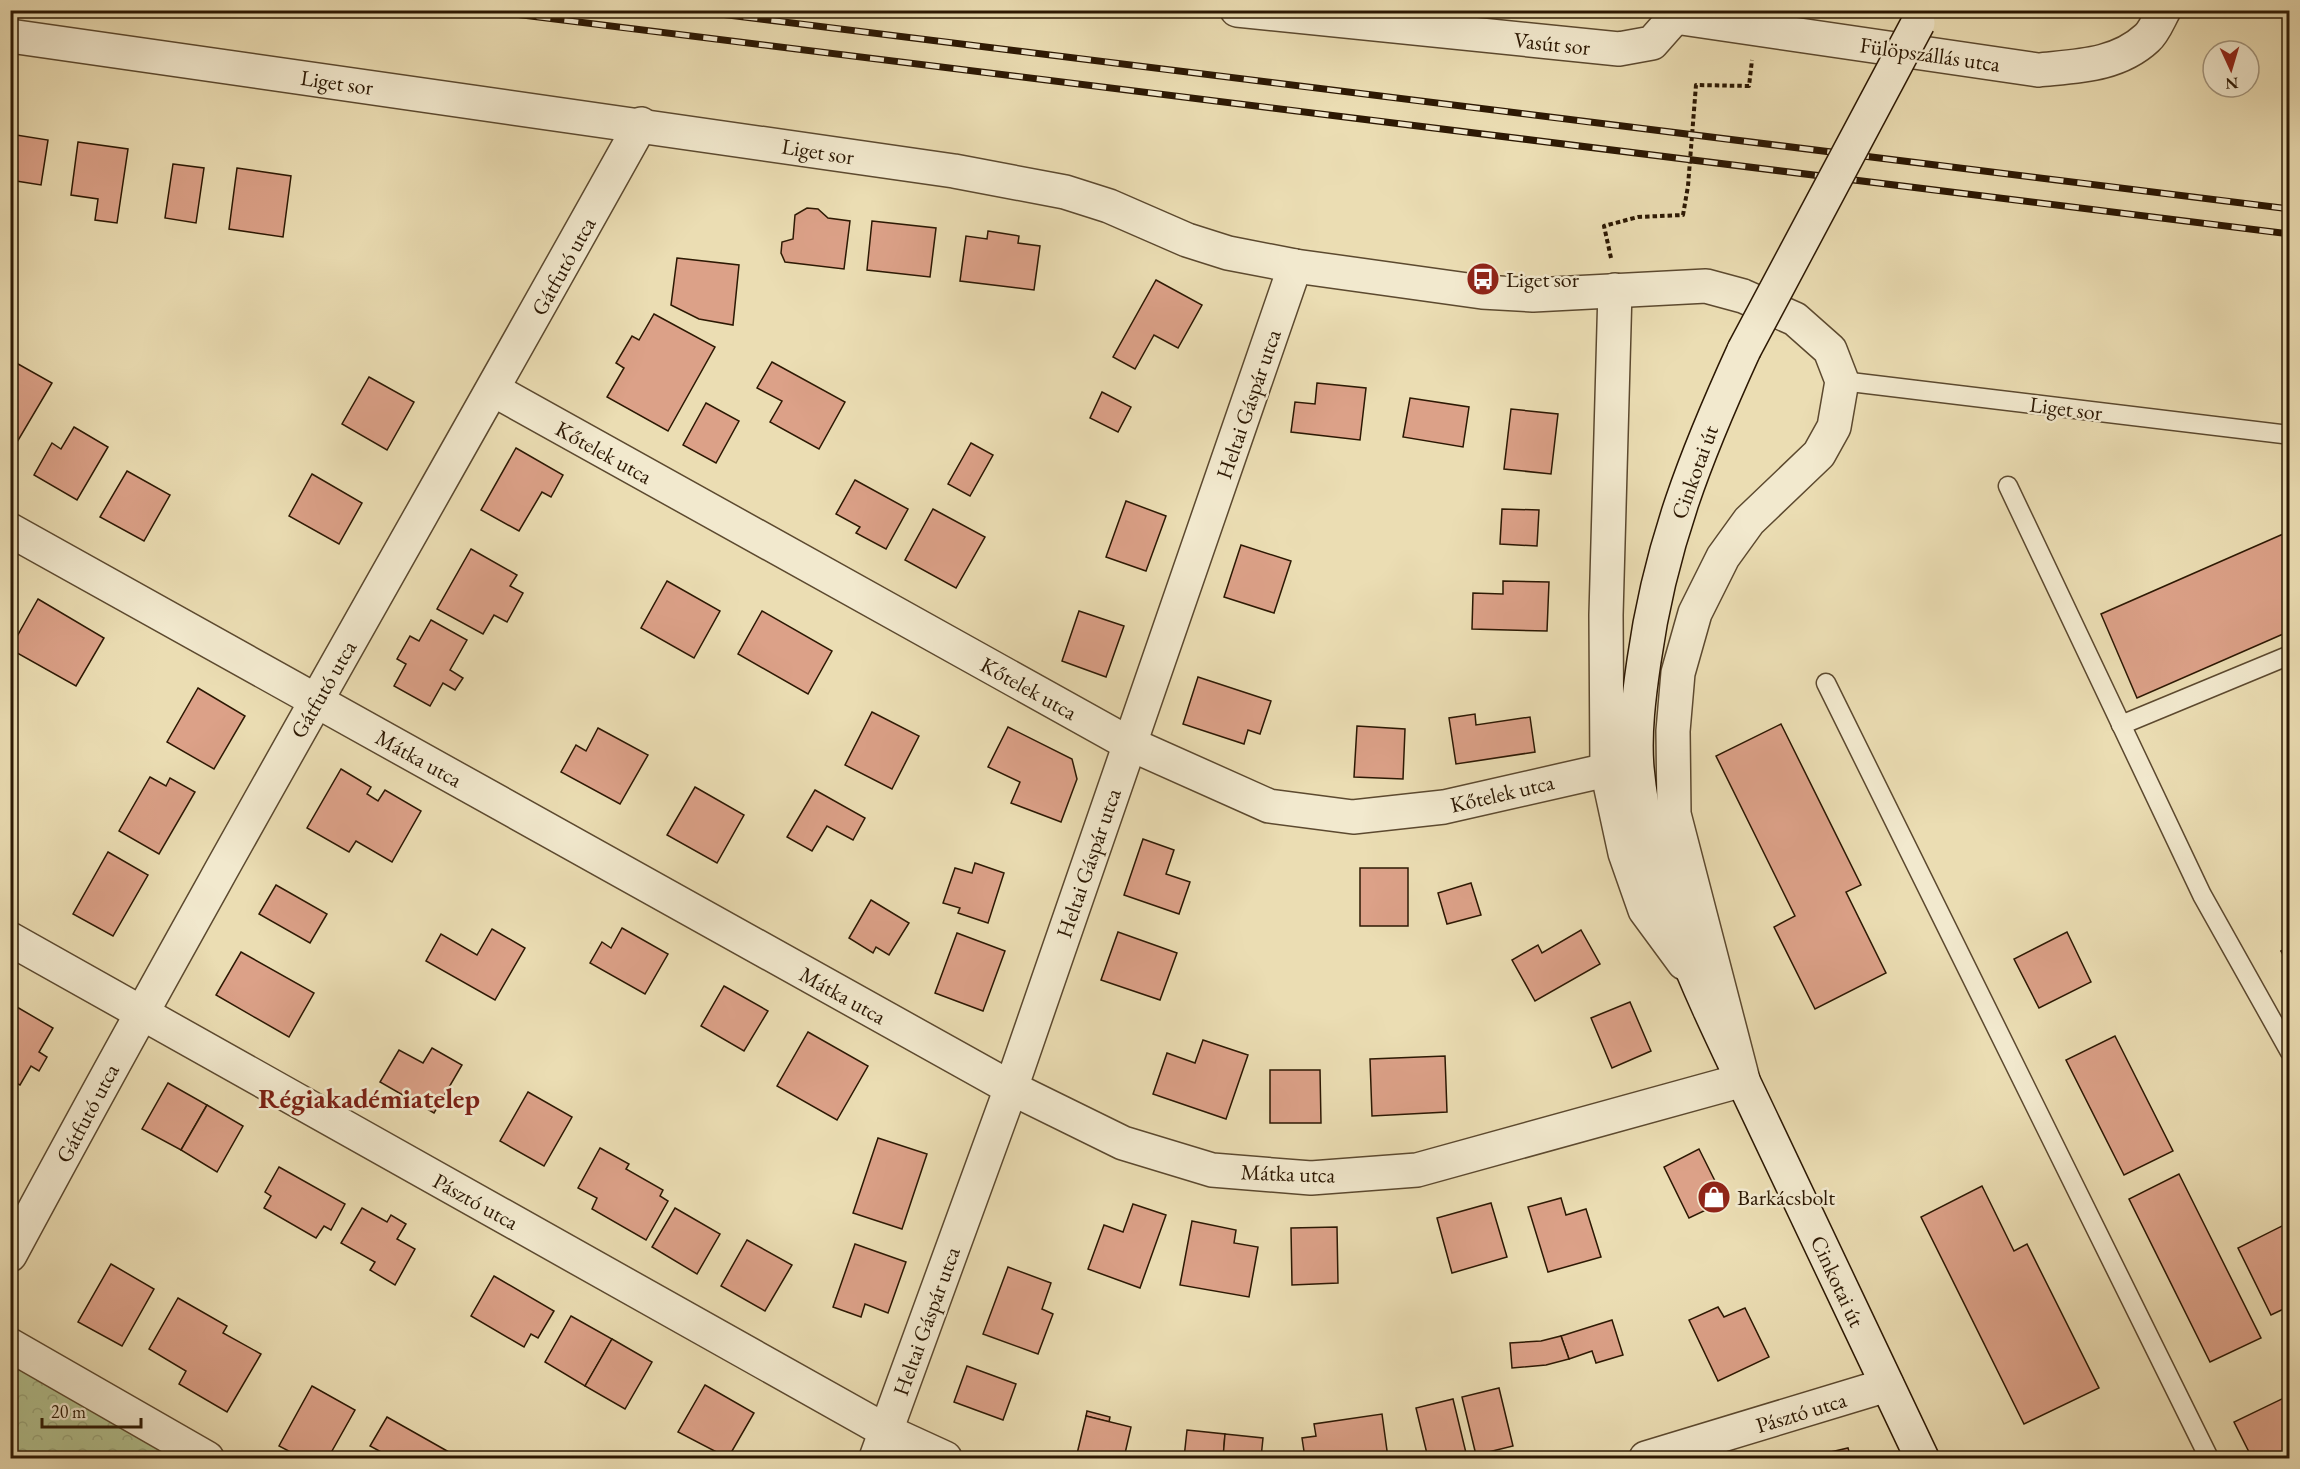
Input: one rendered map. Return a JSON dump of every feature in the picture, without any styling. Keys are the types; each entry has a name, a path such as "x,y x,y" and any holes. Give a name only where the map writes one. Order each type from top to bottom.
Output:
{"street":[{"name":"Vasút sor","path":"1237,10 1619,50 1652,43 1675,14"},
{"name":"Fülöpszállás utca","path":"1675,14 1755,29 2038,70 2097,64 2123,54 2148,37 2164,10"},
{"name":"Cinkotai út","path":"1921,17 1744,351 1704,438 1680,505 1653,599 1639,695 1637,766 1653,861 1692,974 1922,1458"},
{"name":"Liget sor","path":"10,36 641,124 954,171 1065,192 1109,206 1187,240 1228,253 1295,266 1482,292 1533,295 1614,279 1706,286 1743,296 1795,319 1830,351 1842,381"},
{"name":"Gátfutó utca","path":"10,1256 140,1013 494,390 641,124"},
{"name":"Heltai Gáspár utca","path":"881,1444 1011,1088 1128,743 1295,266"},
{"name":"Cinkotai út","path":"1614,279 1606,615 1607,770 1625,853 1645,910 1692,974"},
{"path":"1743,1080 1674,814 1672,731 1678,673 1695,614 1723,557 1749,521 1819,454 1836,418 1842,381"},
{"name":"Kőtelek utca","path":"494,390 1128,743 1269,806 1353,817 1444,807 1607,770"},
{"name":"Mátka utca","path":"10,530 1011,1088 1123,1143 1212,1170 1311,1178 1417,1170 1743,1080"},
{"name":"Pásztó utca","path":"10,939 881,1444 945,1458"},
{"path":"10,1345 207,1458"},
{"name":"Pásztó utca","path":"1646,1458 1887,1385"}],"lane":[{"name":"Liget sor","path":"1842,381 2289,435"},
{"path":"2008,486 2202,896 2289,1052"},
{"path":"2121,725 2289,655"},
{"path":"1826,682 2209,1458"}],"path":[{"path":"1614,279 1604,226 1638,217 1683,215 1688,186 1696,86 1749,86 1755,29"}],"green space":[{"path":"11,1345 207,1458 11,1458"}],"building":[{"path":"10,134 48,140 41,185 10,180"},
{"path":"78,142 128,149 117,223 95,220 98,199 71,195"},
{"path":"173,164 204,168 196,223 165,218"},
{"path":"237,168 291,176 283,237 229,229"},
{"path":"807,208 818,209 828,218 850,221 844,269 785,262 781,253 782,242 793,239 795,215"},
{"path":"872,221 936,228 930,277 867,270"},
{"path":"988,231 1019,236 1018,243 1040,246 1034,290 960,281 966,236 987,239"},
{"path":"677,258 739,265 733,325 699,319 671,305"},
{"path":"1156,280 1202,305 1178,348 1154,335 1135,369 1113,357"},
{"path":"654,314 715,347 668,431 607,397 624,368 616,363 632,336 639,340"},
{"path":"10,361 52,383 10,454"},
{"path":"772,362 845,402 819,449 770,422 782,401 757,388"},
{"path":"369,377 414,402 387,450 342,424"},
{"path":"1317,383 1366,388 1360,440 1291,432 1295,402 1315,404"},
{"path":"1102,392 1131,407 1118,432 1090,418"},
{"path":"1410,398 1469,407 1463,447 1403,437"},
{"path":"706,403 739,421 716,463 683,445"},
{"path":"1511,409 1558,414 1551,474 1504,469"},
{"path":"74,427 108,447 77,500 34,475 52,443 61,449"},
{"path":"971,443 993,455 970,496 948,484"},
{"path":"516,448 563,475 551,497 542,492 519,531 481,510"},
{"path":"127,471 170,495 144,541 100,517"},
{"path":"312,474 362,503 339,544 289,516"},
{"path":"855,480 908,509 886,549 856,533 860,527 836,514"},
{"path":"1126,501 1166,516 1146,571 1106,557"},
{"path":"933,509 985,537 956,588 905,560"},
{"path":"1502,509 1539,510 1537,546 1500,544"},
{"path":"2290,531 2290,631 2137,698 2101,614"},
{"path":"1241,545 1291,561 1274,613 1224,597"},
{"path":"471,549 517,575 510,586 523,593 507,622 494,615 483,634 437,609"},
{"path":"667,581 720,611 694,658 641,628"},
{"path":"1503,581 1549,582 1547,631 1472,629 1473,593 1503,594"},
{"path":"38,599 104,638 76,686 10,649"},
{"path":"762,611 832,651 808,694 738,654"},
{"path":"1079,611 1124,626 1106,677 1062,661"},
{"path":"431,620 467,640 450,670 463,678 455,690 443,683 430,706 394,686 406,664 397,659 410,636 419,641"},
{"path":"1198,677 1271,701 1260,734 1248,730 1244,744 1183,724"},
{"path":"198,688 245,716 214,769 167,742"},
{"path":"872,712 919,736 892,789 845,765"},
{"path":"1475,714 1476,725 1530,717 1535,752 1456,764 1449,718"},
{"path":"1781,724 1861,885 1846,892 1886,973 1815,1009 1774,927 1795,916 1716,756"},
{"path":"1357,726 1405,729 1403,779 1354,777"},
{"path":"1008,727 1072,759 1077,779 1061,822 1011,803 1020,782 988,767"},
{"path":"598,728 648,755 620,804 561,772 576,745 586,751"},
{"path":"341,769 371,787 367,794 378,801 385,790 421,811 392,862 356,841 349,852 307,828"},
{"path":"150,777 166,786 170,778 195,792 159,854 119,831"},
{"path":"695,787 744,815 717,863 667,835"},
{"path":"815,790 865,818 853,840 827,826 812,851 787,837"},
{"path":"1143,839 1174,850 1166,874 1190,882 1179,914 1124,895"},
{"path":"108,852 148,875 113,936 73,914"},
{"path":"975,863 1004,873 988,923 958,913 960,908 943,903 955,868 972,873"},
{"path":"1360,868 1408,868 1408,926 1360,926"},
{"path":"1471,883 1481,915 1447,924 1438,893"},
{"path":"276,885 327,914 310,943 259,914"},
{"path":"871,900 909,923 889,955 876,947 873,953 849,938"},
{"path":"622,928 668,954 645,994 590,963 602,942 611,948"},
{"path":"492,929 525,948 495,1000 426,961 441,934 477,955"},
{"path":"1581,930 1600,964 1535,1001 1512,960 1538,945 1542,953"},
{"path":"1118,932 1177,953 1160,1000 1101,980"},
{"path":"2067,932 2091,982 2039,1008 2014,959"},
{"path":"957,933 1005,951 983,1011 935,993"},
{"path":"2290,946 2290,968 2281,951"},
{"path":"241,952 314,993 289,1037 216,995"},
{"path":"724,986 768,1011 744,1051 701,1026"},
{"path":"1630,1002 1651,1051 1612,1068 1591,1018"},
{"path":"10,1003 53,1028 39,1052 47,1057 39,1071 31,1066 20,1085 10,1080"},
{"path":"808,1032 868,1066 837,1120 777,1086"},
{"path":"2115,1036 2173,1151 2124,1175 2066,1060"},
{"path":"1203,1040 1248,1055 1226,1119 1153,1094 1167,1053 1195,1063"},
{"path":"432,1048 462,1065 434,1113 380,1082 399,1050 423,1063"},
{"path":"1445,1056 1447,1112 1372,1116 1370,1059"},
{"path":"1270,1070 1320,1070 1321,1123 1270,1123"},
{"path":"168,1083 207,1105 181,1150 142,1129"},
{"path":"528,1092 572,1117 544,1166 500,1141"},
{"path":"207,1105 243,1126 217,1172 181,1150"},
{"path":"878,1138 927,1154 902,1229 853,1213"},
{"path":"600,1148 629,1164 626,1169 663,1190 660,1196 668,1201 646,1240 592,1209 597,1198 578,1188"},
{"path":"1699,1149 1725,1201 1689,1218 1664,1167"},
{"path":"279,1167 345,1204 331,1230 324,1226 316,1238 264,1208 271,1196 265,1192"},
{"path":"2179,1174 2261,1338 2210,1362 2129,1199"},
{"path":"1982,1186 2014,1251 2027,1244 2099,1388 2024,1424 1921,1217"},
{"path":"1561,1198 1566,1215 1586,1209 1601,1257 1548,1272 1528,1207"},
{"path":"1491,1203 1507,1257 1452,1273 1437,1218"},
{"path":"1133,1204 1166,1215 1140,1288 1088,1269 1104,1225 1123,1232"},
{"path":"362,1208 387,1222 391,1215 406,1224 397,1239 415,1249 395,1285 370,1270 375,1262 341,1243"},
{"path":"675,1208 720,1234 697,1274 652,1247"},
{"path":"1192,1221 1236,1230 1234,1243 1258,1247 1249,1297 1180,1285"},
{"path":"2290,1222 2290,1306 2271,1315 2238,1248"},
{"path":"1337,1227 1338,1283 1292,1285 1291,1228"},
{"path":"747,1240 792,1265 765,1311 721,1286"},
{"path":"855,1244 906,1262 888,1313 865,1304 861,1317 833,1307"},
{"path":"111,1264 154,1289 122,1346 78,1322"},
{"path":"1008,1267 1051,1283 1042,1309 1053,1314 1038,1354 983,1334"},
{"path":"494,1276 554,1311 538,1338 531,1334 524,1347 471,1316"},
{"path":"178,1298 227,1326 223,1333 261,1354 227,1412 179,1384 186,1371 149,1349"},
{"path":"1718,1307 1724,1317 1745,1308 1769,1357 1718,1381 1689,1320"},
{"path":"571,1316 612,1339 585,1386 545,1362"},
{"path":"1612,1320 1623,1355 1596,1363 1592,1351 1569,1359 1561,1336"},
{"path":"1561,1336 1569,1359 1546,1365 1512,1368 1510,1343 1541,1341"},
{"path":"612,1339 652,1362 625,1409 585,1386"},
{"path":"967,1366 1016,1384 1003,1420 954,1402"},
{"path":"705,1385 754,1413 728,1458 678,1432"},
{"path":"312,1386 355,1410 328,1458 302,1458 279,1446"},
{"path":"1499,1388 1513,1446 1476,1455 1462,1397"},
{"path":"2290,1395 2290,1458 2252,1458 2234,1422"},
{"path":"1453,1399 1467,1457 1428,1458 1416,1408"},
{"path":"1087,1411 1110,1417 1109,1422 1086,1416"},
{"path":"1382,1414 1388,1458 1305,1458 1302,1438 1316,1436 1314,1424"},
{"path":"1086,1416 1131,1427 1124,1458 1076,1458"},
{"path":"387,1417 456,1456 454,1458 382,1458 385,1454 370,1446"},
{"path":"1187,1430 1225,1434 1223,1458 1184,1458"},
{"path":"1225,1434 1263,1438 1261,1458 1223,1458"},
{"path":"1848,1448 1851,1458 1805,1458"}],"railway":[{"path":"481,10 2290,234"},
{"path":"688,10 2290,209"}],"place":[{"name":"Liget sor","path":"1483,279"},
{"name":"Barkácsbolt","path":"1714,1197"}],"district":[{"name":"Régiakadémiatelep","path":"369,1098"}]}
